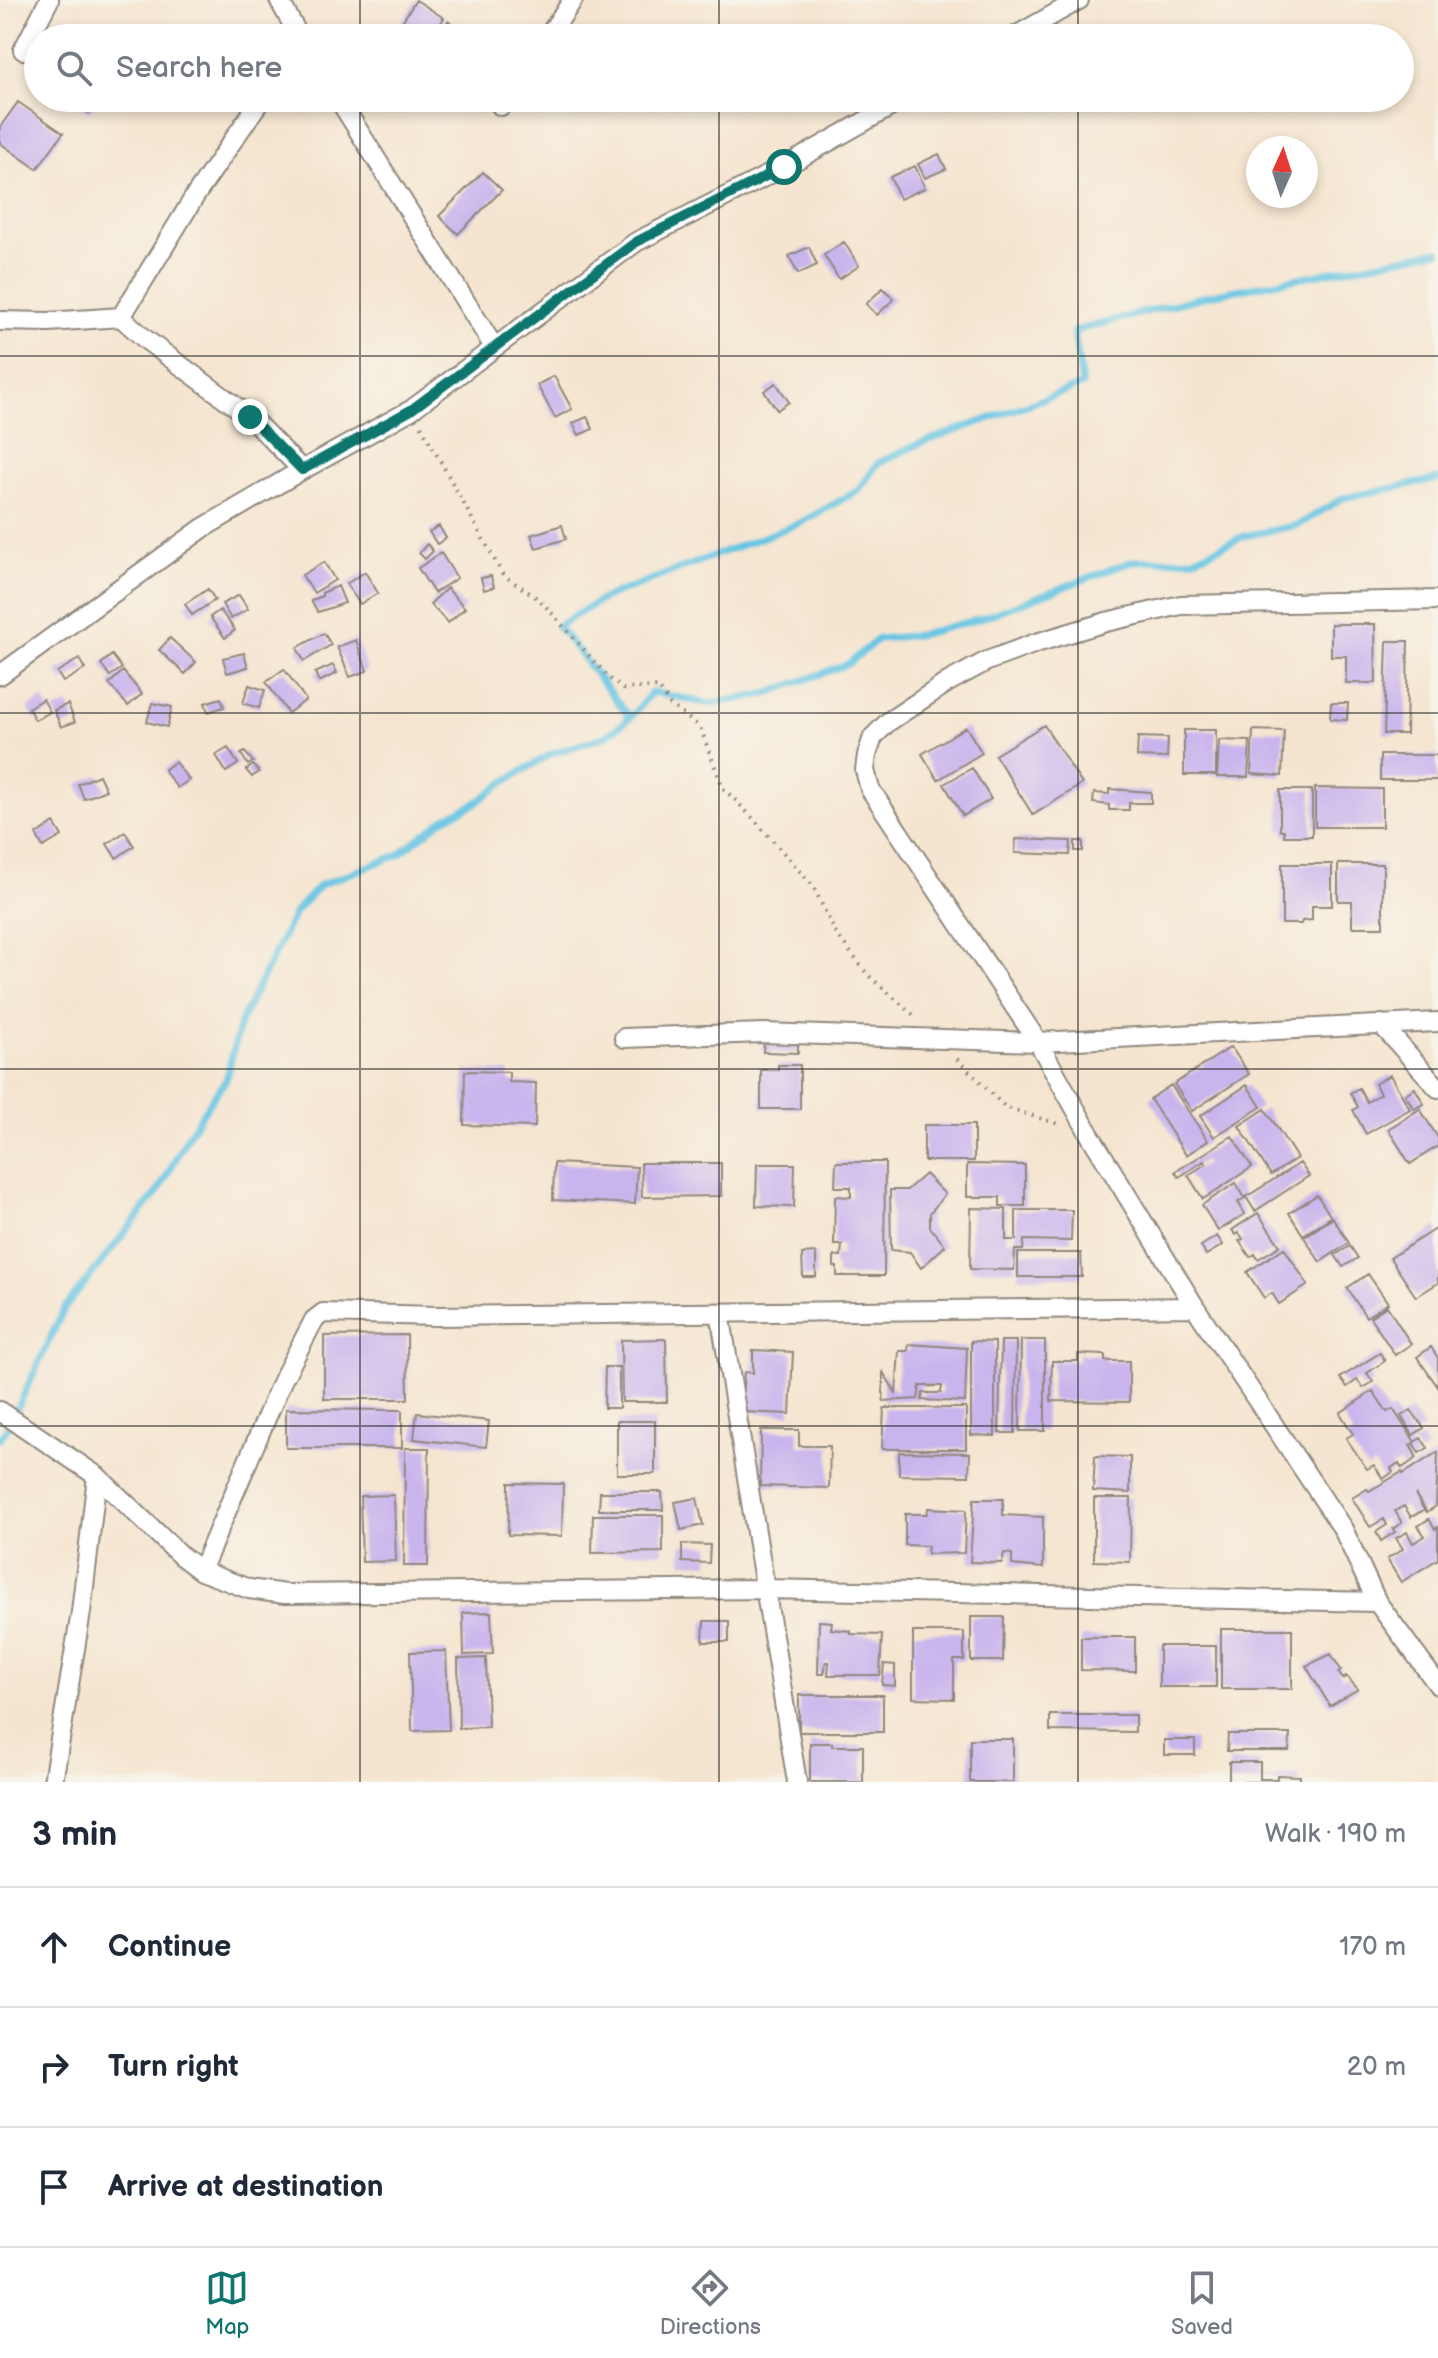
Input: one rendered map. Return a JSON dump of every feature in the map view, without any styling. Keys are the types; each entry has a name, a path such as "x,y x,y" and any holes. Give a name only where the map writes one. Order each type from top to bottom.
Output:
{"street":[{"path":"37,24 49,0"},
{"path":"279,0 292,24"},
{"path":"557,24 573,0"},
{"path":"1037,24 1079,0"},
{"path":"121,317 195,196 252,112"},
{"path":"347,112 494,347"},
{"path":"0,675 203,528 411,410 636,242 784,167 881,112"},
{"path":"0,321 48,322 121,317 145,339 250,417 302,470"},
{"path":"1438,600 1181,605 1106,622 987,661 909,706 873,737 865,770 870,789 1038,1042 1090,1135 1195,1307 1343,1529 1377,1602 1438,1685"},
{"path":"624,1038 763,1033 1038,1042 1438,1022"},
{"path":"1381,1024 1438,1088"},
{"path":"201,1571 282,1381 314,1320 323,1313 437,1316 1195,1307"},
{"path":"720,1313 797,1782"},
{"path":"3,1413 97,1476 201,1571 249,1589 285,1594 765,1589 1377,1602"},
{"path":"53,1782 81,1612 97,1476"}],"path":[{"path":"411,410 503,575 540,600 609,678 623,689 658,687 670,705 700,727 723,788 813,886 835,932 868,975 940,1039 1005,1107 1090,1135"}],"building":[{"path":"416,0 444,18 440,24 401,24"},
{"path":"18,102 24,106 24,112 33,112 63,133 37,169 0,143 0,127"},
{"path":"939,154 946,169 925,178 918,164"},
{"path":"915,166 925,188 900,199 890,177"},
{"path":"483,172 502,190 458,234 439,216"},
{"path":"844,242 859,266 839,279 824,255"},
{"path":"809,247 817,265 798,274 789,256"},
{"path":"883,288 894,299 877,315 866,304"},
{"path":"554,376 572,409 555,418 537,385"},
{"path":"776,383 789,402 777,410 764,391"},
{"path":"587,417 593,429 579,435 573,423"},
{"path":"562,525 566,539 536,548 531,535"},
{"path":"439,526 446,538 437,544 429,532"},
{"path":"427,544 433,551 425,559 419,553"},
{"path":"441,553 457,578 434,593 418,568"},
{"path":"324,562 335,580 314,593 302,575"},
{"path":"365,572 378,593 360,604 346,584"},
{"path":"491,576 494,587 484,590 481,578"},
{"path":"338,586 345,603 318,612 311,601"},
{"path":"447,588 465,608 448,623 430,604"},
{"path":"208,589 215,600 192,615 185,604"},
{"path":"239,595 248,609 231,619 222,604"},
{"path":"220,610 235,630 225,638 210,617"},
{"path":"1331,624 1375,624 1376,683 1346,683 1346,656 1331,656"},
{"path":"324,633 331,645 304,661 297,648"},
{"path":"170,638 196,662 185,674 159,650"},
{"path":"356,640 367,671 350,677 337,647"},
{"path":"1387,641 1408,641 1406,734 1384,734"},
{"path":"244,653 248,667 227,673 223,658"},
{"path":"112,655 122,668 110,676 101,664"},
{"path":"79,659 85,669 63,682 57,672"},
{"path":"333,665 337,673 319,682 315,673"},
{"path":"284,669 306,700 288,713 266,682"},
{"path":"123,671 142,694 128,706 109,684"},
{"path":"249,685 265,690 259,708 243,703"},
{"path":"221,698 224,707 208,712 205,703"},
{"path":"43,699 50,712 35,720 28,708"},
{"path":"152,703 172,707 167,727 147,722"},
{"path":"1331,703 1348,703 1347,720 1330,719"},
{"path":"68,704 75,722 61,727 54,710"},
{"path":"1044,725 1082,784 1033,815 995,755"},
{"path":"966,727 982,753 938,780 922,754"},
{"path":"1184,730 1216,730 1216,775 1184,775"},
{"path":"1253,730 1284,731 1282,776 1251,774"},
{"path":"1138,737 1168,738 1167,758 1137,757"},
{"path":"1219,740 1250,741 1248,777 1217,777"},
{"path":"228,748 238,764 226,772 216,755"},
{"path":"245,752 253,762 248,765 241,754"},
{"path":"1380,755 1437,755 1437,780 1380,780"},
{"path":"175,762 189,780 177,788 164,770"},
{"path":"253,765 259,772 252,777 246,770"},
{"path":"972,768 991,799 963,816 944,784"},
{"path":"99,775 106,790 84,799 78,784"},
{"path":"1315,788 1382,789 1382,827 1315,827"},
{"path":"1109,789 1151,792 1151,803 1129,803 1129,810 1109,810 1109,805 1093,803 1094,793 1109,794"},
{"path":"1280,790 1312,790 1312,836 1284,836 1284,830 1280,830"},
{"path":"54,823 62,836 43,847 36,834"},
{"path":"125,832 134,846 116,858 107,844"},
{"path":"1016,839 1071,841 1070,855 1015,853"},
{"path":"1075,841 1083,841 1083,851 1075,851"},
{"path":"1282,864 1332,864 1332,906 1312,906 1312,920 1302,921 1301,924 1282,924"},
{"path":"1338,864 1383,864 1383,927 1352,927 1352,901 1338,901"},
{"path":"764,1042 798,1042 798,1053 763,1052"},
{"path":"1231,1047 1249,1074 1192,1111 1174,1084"},
{"path":"778,1065 800,1065 800,1109 761,1109 761,1070 778,1070"},
{"path":"465,1071 509,1072 509,1082 536,1083 535,1127 464,1125"},
{"path":"1390,1075 1410,1109 1366,1134 1353,1110 1358,1107 1350,1093 1359,1088 1367,1102 1380,1094 1375,1084"},
{"path":"1171,1085 1208,1141 1186,1155 1150,1099"},
{"path":"1247,1085 1261,1107 1214,1137 1200,1116"},
{"path":"1415,1088 1424,1104 1414,1109 1405,1094"},
{"path":"1265,1109 1297,1158 1271,1175 1239,1126"},
{"path":"1420,1109 1438,1138 1438,1146 1410,1164 1388,1129"},
{"path":"924,1125 974,1125 974,1161 924,1161"},
{"path":"1232,1136 1252,1167 1203,1199 1188,1175 1206,1164 1204,1161 1179,1177 1175,1172"},
{"path":"836,1162 885,1162 884,1276 837,1276 834,1256 841,1256 842,1245 834,1245 835,1196 851,1197 851,1187 835,1187"},
{"path":"554,1163 637,1167 635,1204 553,1200"},
{"path":"641,1163 721,1163 721,1196 642,1197"},
{"path":"1300,1163 1309,1176 1255,1211 1246,1197"},
{"path":"757,1164 795,1164 794,1207 756,1206"},
{"path":"967,1164 1025,1165 1025,1206 1000,1206 1000,1197 967,1197"},
{"path":"925,1174 945,1194 930,1213 930,1227 945,1246 921,1268 910,1252 891,1250 890,1190 907,1190"},
{"path":"1236,1183 1245,1198 1238,1202 1245,1214 1218,1231 1202,1205"},
{"path":"1317,1195 1331,1217 1303,1235 1289,1213"},
{"path":"971,1208 1006,1209 1006,1240 1016,1240 1016,1210 1072,1210 1071,1241 1024,1240 1023,1250 1015,1250 1014,1270 970,1269"},
{"path":"1258,1213 1280,1246 1258,1259 1255,1254 1250,1257 1239,1241 1243,1239 1239,1233 1236,1235 1232,1230"},
{"path":"1333,1218 1349,1243 1320,1262 1304,1237"},
{"path":"1438,1227 1438,1283 1416,1297 1390,1258"},
{"path":"1217,1236 1223,1245 1206,1255 1201,1246"},
{"path":"1350,1246 1358,1258 1343,1267 1335,1255"},
{"path":"1284,1248 1308,1285 1279,1304 1272,1293 1264,1298 1247,1272"},
{"path":"816,1253 816,1277 803,1277 802,1254"},
{"path":"1018,1253 1081,1253 1082,1277 1018,1277"},
{"path":"1368,1274 1388,1303 1366,1317 1347,1288"},
{"path":"1387,1306 1411,1344 1395,1355 1370,1317"},
{"path":"407,1335 408,1399 324,1399 324,1336"},
{"path":"666,1339 667,1402 622,1402 621,1340"},
{"path":"1021,1340 1045,1340 1045,1431 1020,1431"},
{"path":"971,1341 995,1342 995,1436 971,1435"},
{"path":"1001,1341 1016,1341 1015,1433 999,1433"},
{"path":"909,1344 967,1348 965,1402 922,1400 923,1393 941,1393 942,1386 920,1386 918,1399 883,1401 883,1372 896,1393 899,1351 908,1351"},
{"path":"1431,1347 1438,1358 1438,1387 1417,1357"},
{"path":"753,1350 793,1352 790,1414 741,1412 744,1372 753,1373"},
{"path":"1380,1353 1385,1361 1367,1373 1373,1382 1363,1388 1357,1380 1347,1387 1340,1378"},
{"path":"1078,1354 1105,1355 1105,1361 1129,1361 1129,1402 1051,1401 1052,1361 1078,1361"},
{"path":"605,1367 619,1367 619,1408 604,1408"},
{"path":"1373,1391 1387,1412 1393,1409 1415,1442 1410,1445 1417,1458 1402,1468 1399,1463 1383,1479 1374,1465 1367,1469 1346,1438 1353,1434 1340,1413"},
{"path":"884,1408 966,1408 966,1449 882,1449"},
{"path":"286,1409 402,1410 402,1448 286,1448"},
{"path":"1411,1410 1424,1428 1413,1435 1401,1416"},
{"path":"417,1413 489,1421 486,1447 414,1439"},
{"path":"617,1421 655,1421 655,1474 617,1474"},
{"path":"761,1430 799,1430 799,1446 830,1446 829,1488 760,1486"},
{"path":"1421,1438 1428,1448 1419,1453 1413,1443"},
{"path":"405,1448 429,1448 428,1566 404,1566"},
{"path":"899,1452 970,1453 969,1476 899,1475"},
{"path":"1438,1452 1436,1506 1427,1512 1415,1494 1424,1510 1411,1517 1404,1506 1395,1511 1402,1523 1381,1541 1376,1532 1387,1525 1384,1519 1370,1527 1352,1498 1403,1474"},
{"path":"1095,1456 1130,1457 1130,1493 1093,1491"},
{"path":"509,1483 563,1484 562,1536 508,1535"},
{"path":"600,1492 662,1492 663,1510 599,1510"},
{"path":"394,1495 396,1561 362,1562 360,1496"},
{"path":"697,1498 703,1525 681,1530 675,1502"},
{"path":"1094,1498 1131,1498 1130,1562 1094,1561"},
{"path":"974,1499 1003,1499 1003,1515 1043,1517 1043,1568 1012,1565 1012,1554 1004,1553 1002,1563 970,1562"},
{"path":"928,1508 966,1510 964,1553 927,1554 928,1546 905,1545 905,1514 927,1514"},
{"path":"593,1515 663,1515 663,1552 592,1553"},
{"path":"1429,1519 1435,1529 1438,1527 1438,1559 1401,1582 1387,1559 1403,1549 1396,1538 1407,1532 1413,1543 1425,1536 1418,1526"},
{"path":"682,1544 710,1545 709,1563 682,1562"},
{"path":"491,1612 493,1654 464,1655 463,1613"},
{"path":"971,1617 1004,1617 1003,1661 971,1661"},
{"path":"704,1621 729,1621 729,1642 703,1642"},
{"path":"819,1621 832,1622 831,1629 851,1631 851,1634 882,1635 880,1675 828,1675 829,1662 826,1662 824,1674 818,1674"},
{"path":"1221,1629 1292,1629 1292,1689 1221,1689"},
{"path":"913,1632 964,1632 964,1660 954,1660 954,1699 913,1698"},
{"path":"1081,1637 1135,1637 1135,1671 1081,1670"},
{"path":"1159,1646 1216,1646 1216,1687 1159,1687"},
{"path":"446,1651 449,1730 412,1731 410,1652"},
{"path":"1331,1654 1343,1679 1346,1676 1358,1689 1330,1706 1306,1666"},
{"path":"486,1658 488,1727 459,1728 458,1659"},
{"path":"884,1664 895,1665 895,1686 882,1685"},
{"path":"799,1695 883,1695 883,1732 799,1732"},
{"path":"1050,1715 1135,1715 1135,1732 1050,1731"},
{"path":"1228,1734 1290,1734 1289,1751 1227,1751"},
{"path":"970,1739 1013,1739 1013,1782 970,1782"},
{"path":"1164,1740 1195,1740 1195,1755 1164,1755"},
{"path":"810,1743 863,1746 863,1782 810,1782"},
{"path":"1229,1762 1260,1762 1260,1779 1277,1779 1277,1775 1300,1776 1300,1782 1229,1782"}],"waterway":[{"path":"630,718 558,626 606,597 800,523 859,490 878,463 919,444 1082,385 1074,331 1206,296 1438,251"},
{"path":"0,1438 9,1426 64,1309 159,1190 188,1136 226,1080 240,1023 295,912 320,885 398,855 445,818 473,805 551,754 606,736 630,718 652,692 710,704 766,694 848,664 878,639 919,635 979,619 1133,561 1194,559 1244,536 1298,525 1343,498 1438,479"}],"route":[{"path":"250,417 302,470 411,410 636,242 784,167"}]}
